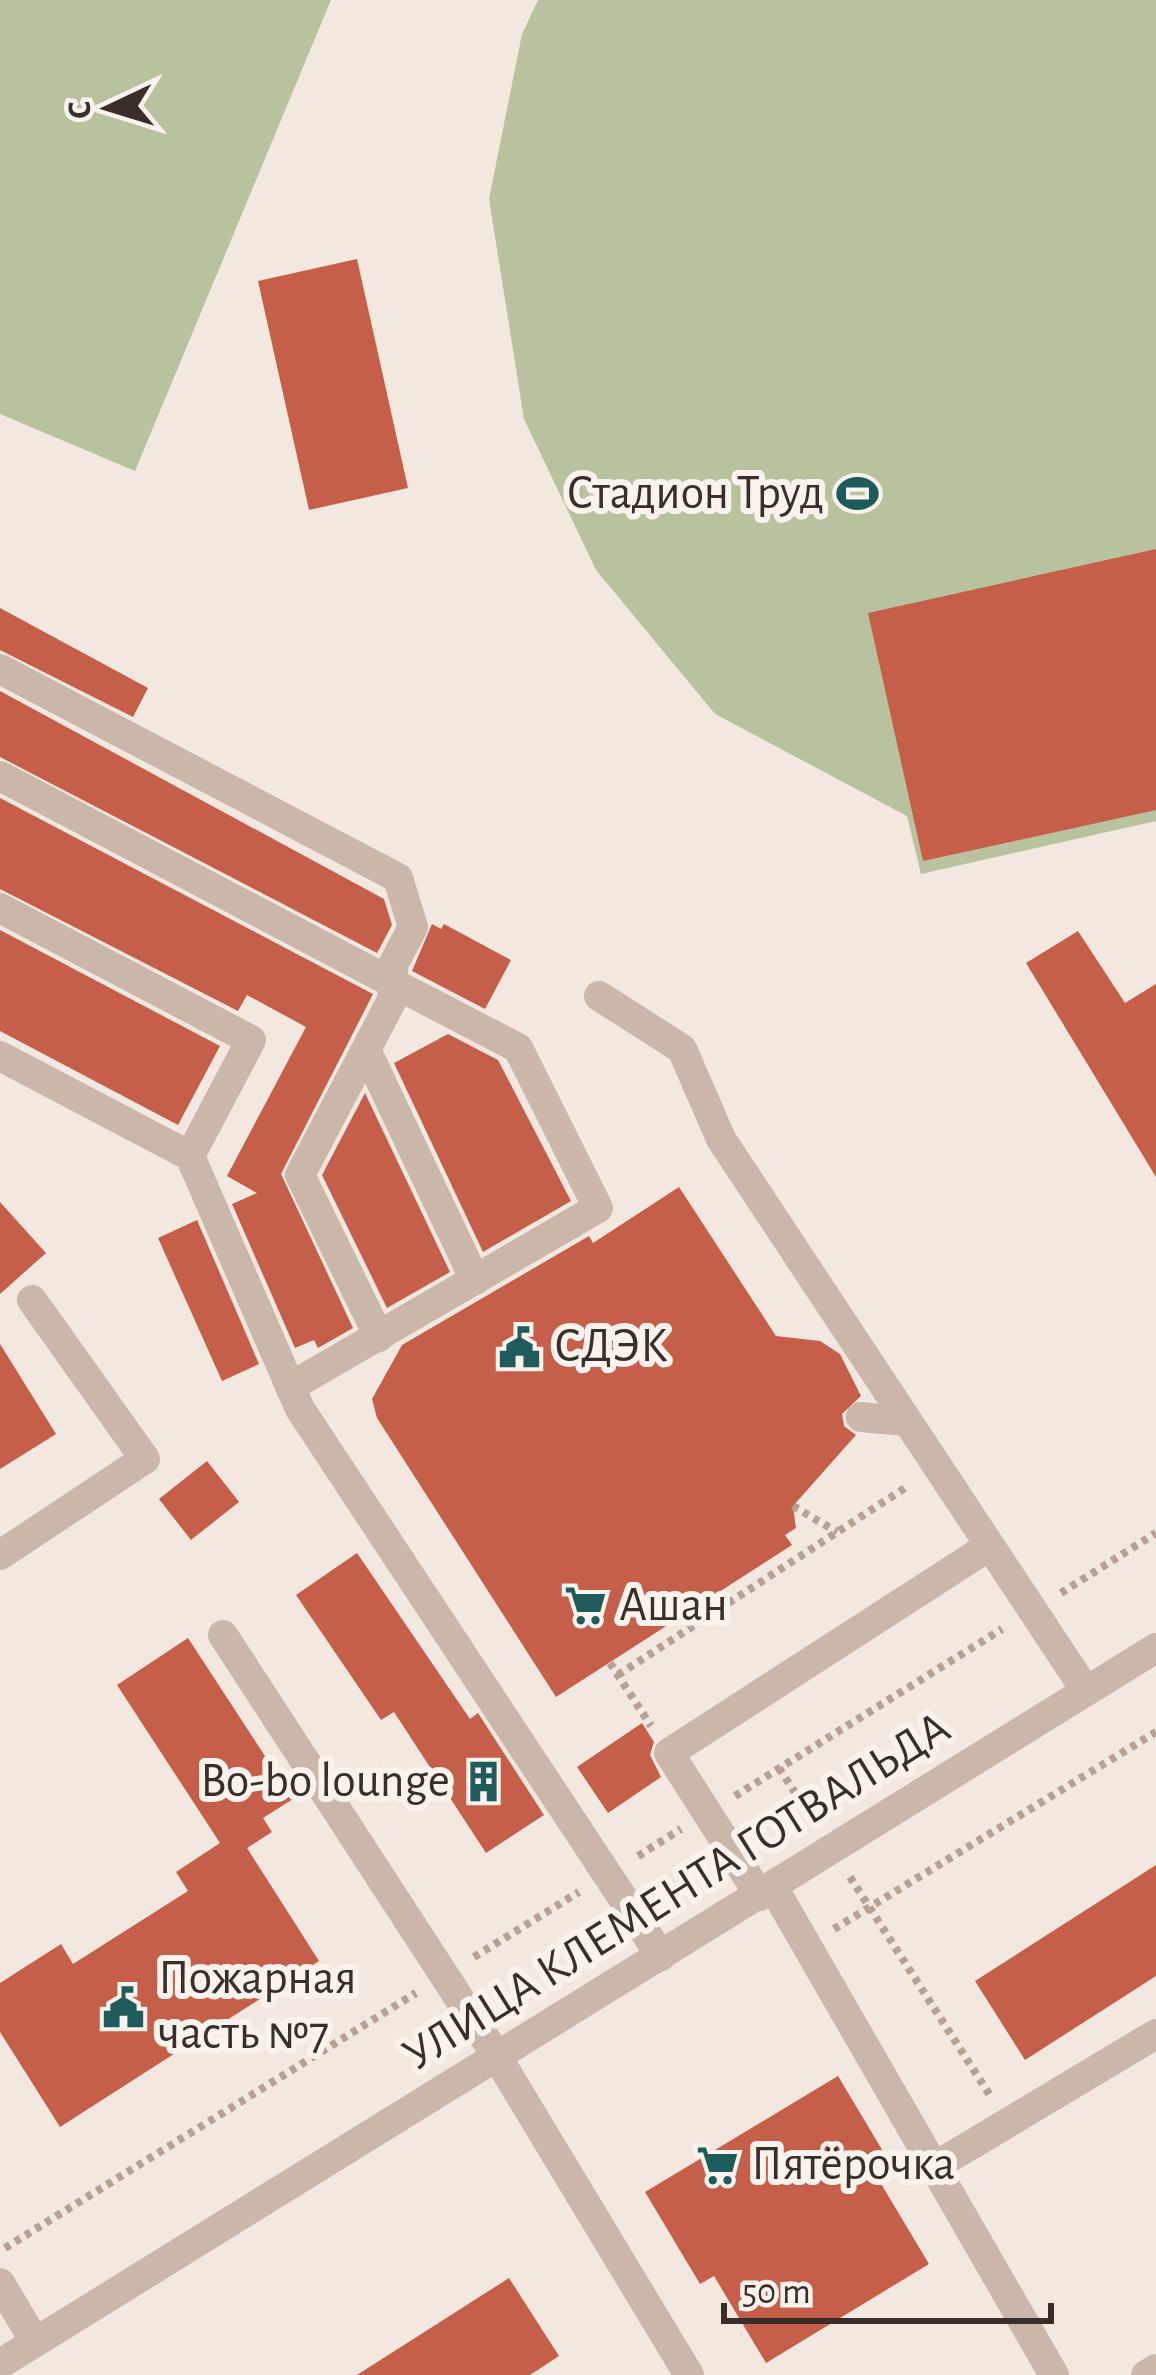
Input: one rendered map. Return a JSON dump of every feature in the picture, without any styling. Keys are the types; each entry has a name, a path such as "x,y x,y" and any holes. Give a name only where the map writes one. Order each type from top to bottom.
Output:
{"street":[{"path":"0,669 398,878 413,927 394,965 392,1000 300,1175 379,1336"},
{"path":"0,776 518,1048 598,1208 290,1388"},
{"path":"0,908 251,1040 190,1156"},
{"path":"599,996 682,1048 721,1139 1086,1691"},
{"path":"366,1050 475,1280"},
{"path":"0,1056 190,1156 290,1388 661,1956"},
{"path":"0,1555 145,1459 32,1300"},
{"path":"861,1417 905,1421"},
{"path":"988,1547 669,1753 807,1946 1054,2375"},
{"path":"223,1635 496,2056 689,2375"},
{"name":"УЛИЦА КЛЕМЕНТА ГОТВАЛЬДА","path":"0,2363 1156,1648"},
{"path":"934,2168 1156,2034"},
{"path":"0,2283 35,2342"},
{"path":"1146,2375 1156,2369"}],"path":[{"path":"618,1675 936,1468"},
{"path":"793,1506 837,1532"},
{"path":"610,1663 669,1753"},
{"path":"807,1946 1156,1732"},
{"path":"779,1768 1008,2123"}],"green space":[{"path":"0,0 331,0 135,471 0,414"},
{"name":"Стадион Труд","path":"538,0 1156,0 1156,821 921,874 907,816 715,714 596,570 524,419 489,199 522,34"}],"building":[{"path":"357,259 408,488 309,510 258,281"},
{"path":"1156,549 1156,810 923,861 868,613"},
{"path":"0,608 148,688 133,717 0,650"},
{"path":"0,691 384,899 392,925 377,953 0,757"},
{"path":"0,798 373,994 281,1174 353,1328 318,1348 314,1340 295,1348 232,1204 257,1193 227,1176 306,1027 247,995 238,1011 0,889"},
{"path":"432,924 441,929 444,924 511,960 485,1009 412,971"},
{"path":"0,930 220,1046 178,1125 0,1031"},
{"path":"1078,931 1125,1003 1156,984 1156,1177 1026,963"},
{"path":"448,1034 498,1060 571,1201 483,1252 394,1063"},
{"path":"365,1093 450,1272 387,1308 322,1175"},
{"path":"679,1187 776,1336 820,1341 840,1354 861,1396 842,1414 844,1426 856,1435 793,1506 796,1528 785,1535 792,1545 556,1697 377,1418 372,1399 402,1345 589,1236 593,1243"},
{"path":"0,1202 46,1253 0,1294"},
{"path":"197,1220 259,1364 222,1381 158,1238"},
{"path":"0,1344 56,1434 0,1469"},
{"path":"207,1461 239,1502 191,1540 159,1499"},
{"path":"357,1553 470,1719 478,1713 544,1815 486,1853 394,1712 381,1720 296,1595"},
{"name":"Пожарная часть №7","path":"188,1638 293,1799 263,1818 272,1832 247,1848 319,1961 60,2127 0,2032 0,1983 61,1944 73,1964 188,1891 176,1872 220,1843 117,1685"},
{"path":"642,1723 654,1742 650,1755 661,1777 608,1813 577,1767"},
{"path":"1156,1865 1156,1976 1025,2060 975,1981"},
{"path":"838,2076 893,2168 877,2177 929,2264 766,2363 714,2276 700,2284 645,2192"},
{"path":"509,2278 559,2356 530,2375 357,2375"}],"place":[{"name":"Стадион Труд","path":"858,494"},
{"name":"СДЭК","path":"520,1347"},
{"name":"Ашан","path":"585,1606"},
{"name":"Bo-bo lounge","path":"484,1782"},
{"name":"Пожарная часть №7","path":"124,2007"},
{"name":"Пятёрочка","path":"717,2165"}]}
